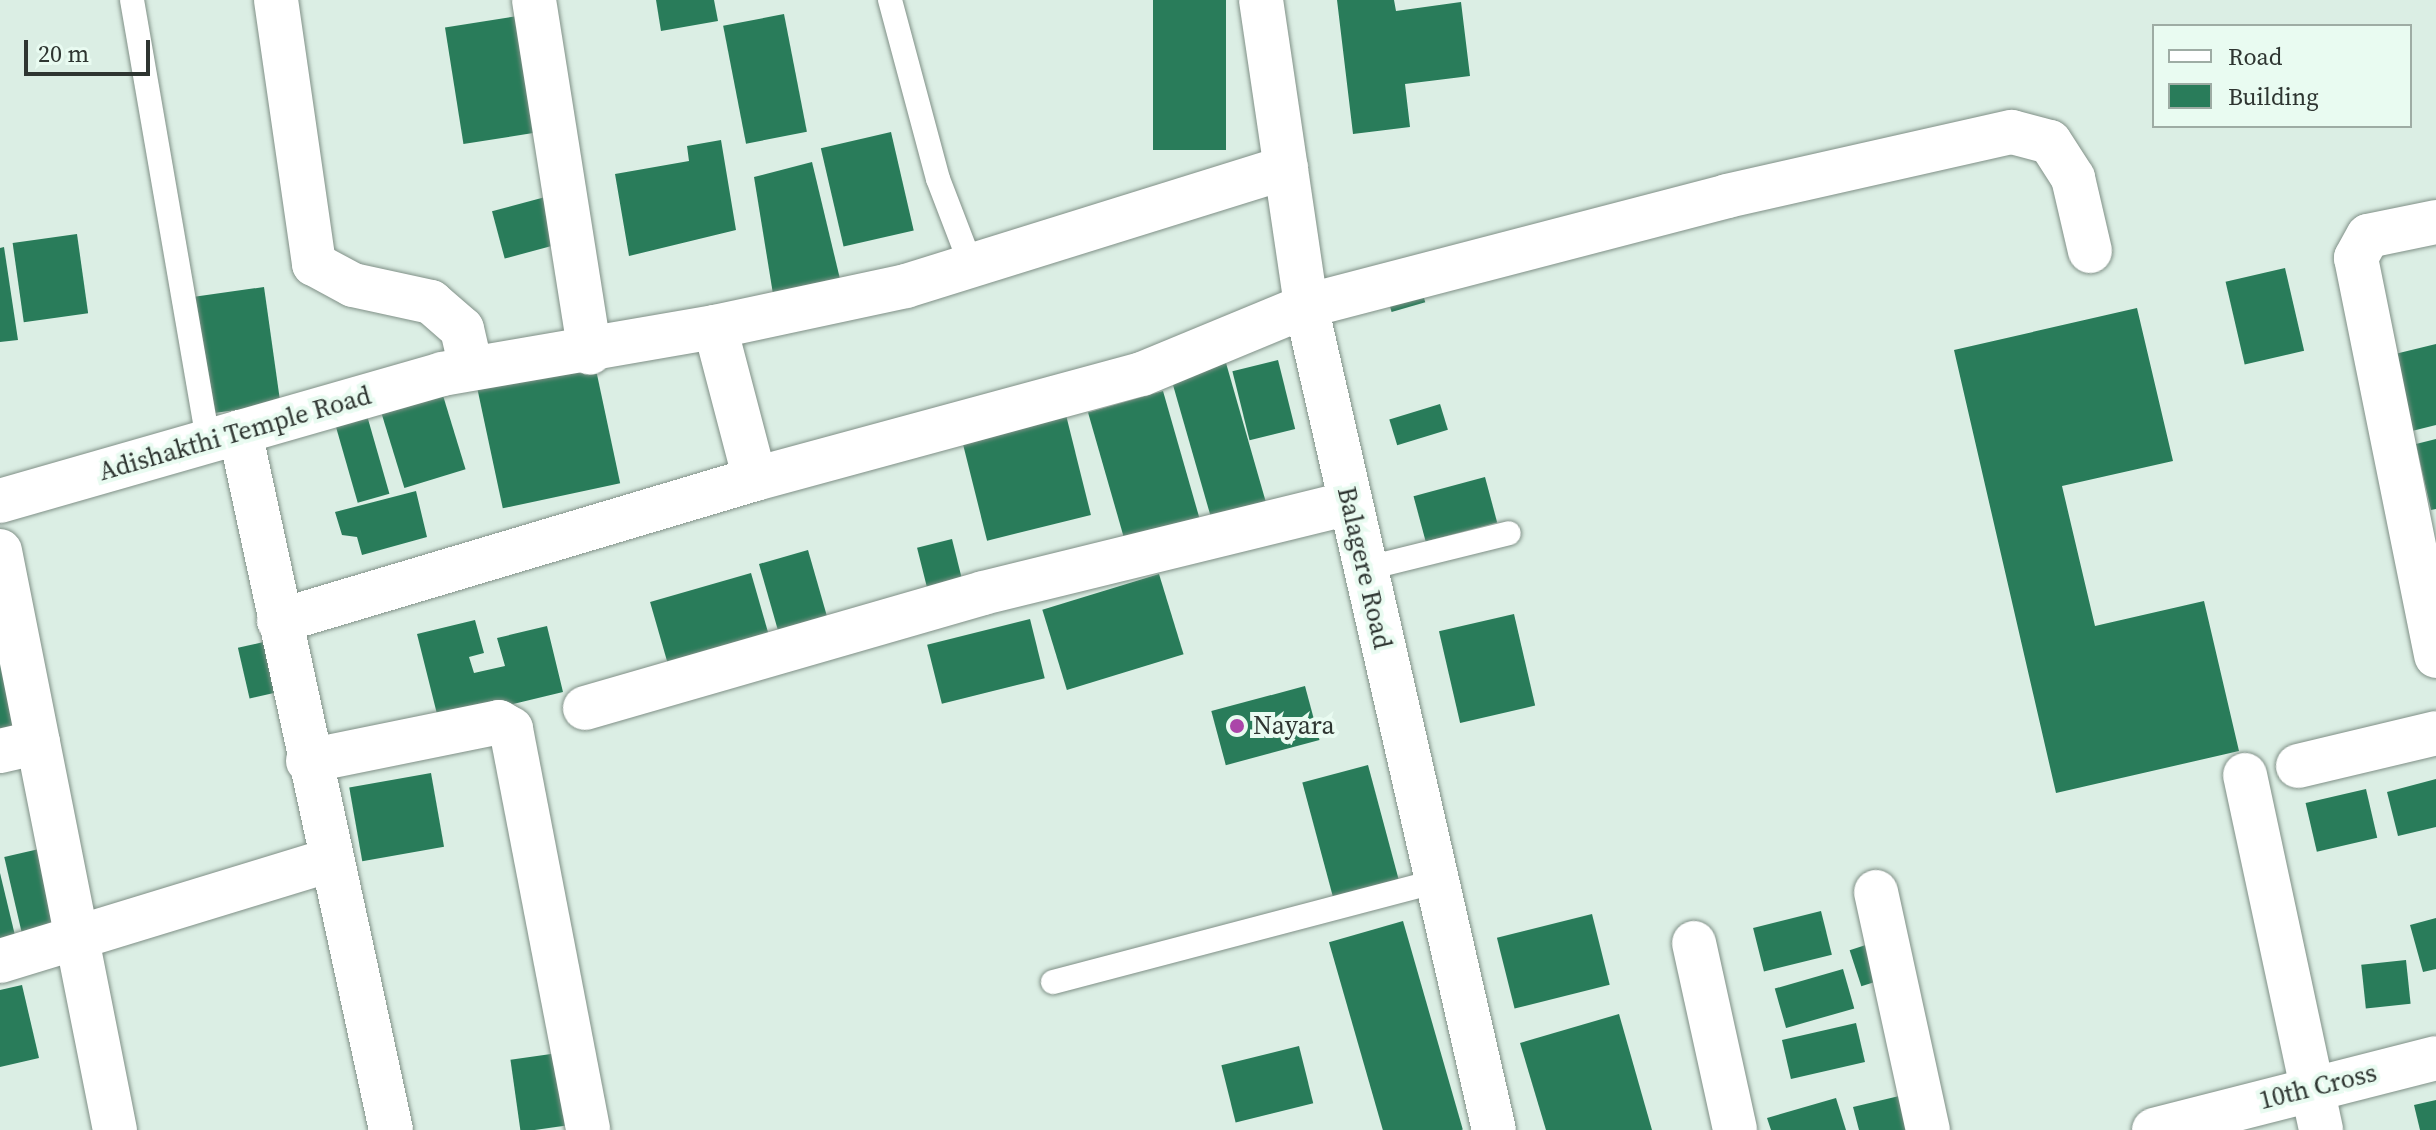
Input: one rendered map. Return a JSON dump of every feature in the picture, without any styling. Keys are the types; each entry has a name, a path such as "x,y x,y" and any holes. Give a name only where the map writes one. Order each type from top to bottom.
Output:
{"street":[{"path":"276,0 314,264 353,285 431,302 462,329 471,368"},
{"path":"534,0 590,353"},
{"name":"Balagere Road","path":"1261,0 1306,306 1494,1130"},
{"path":"279,621 755,479 1142,374 1306,306 1727,196 2012,132 2050,142 2073,178 2090,251"},
{"name":"Adishakthi Temple Road","path":"0,501 471,368 590,353 715,327 971,265 1286,168"},
{"path":"2436,222 2368,236 2356,258 2436,656"},
{"path":"715,327 755,479"},
{"path":"224,436 279,621 391,1130"},
{"path":"585,708 983,593 1349,503"},
{"path":"0,551 19,747 78,942 115,1130"},
{"path":"308,761 499,722 511,729 588,1130"},
{"path":"2298,766 2436,733"},
{"path":"2245,775 2321,1130"},
{"path":"0,961 78,942 330,860"},
{"path":"1876,892 1928,1130"},
{"path":"1694,943 1735,1130"},
{"name":"10th Cross","path":"2163,1129 2311,1087 2436,1058"}],"lane":[{"path":"132,0 224,436"},
{"path":"890,0 938,179 971,265"},
{"path":"1364,569 1509,533"},
{"path":"1053,982 1435,882"}],"building":[{"path":"656,0 714,0 718,21 661,31"},
{"path":"1153,0 1226,0 1226,150 1153,150"},
{"path":"1337,0 1394,0 1396,11 1461,2 1470,76 1405,84 1410,127 1353,134"},
{"path":"784,14 807,132 746,144 723,26"},
{"path":"524,15 542,132 463,144 445,28"},
{"path":"891,132 914,230 844,247 821,148"},
{"path":"721,140 736,230 629,256 615,174 689,161 687,146"},
{"path":"812,162 840,279 773,294 754,177"},
{"path":"549,196 562,243 505,259 492,211"},
{"path":"77,234 88,313 24,322 13,243"},
{"path":"4,247 18,340 0,342 0,248"},
{"path":"2285,268 2304,351 2245,365 2226,282"},
{"path":"1420,284 1425,302 1392,312 1386,294"},
{"path":"264,287 280,404 209,414 193,297"},
{"path":"2137,308 2173,461 2062,486 2095,626 2204,601 2239,751 2056,793 1954,350"},
{"path":"2436,344 2436,425 2412,431 2395,354"},
{"path":"1278,360 1295,429 1250,440 1232,371"},
{"path":"1226,363 1267,506 1212,522 1171,379"},
{"path":"595,365 620,483 503,508 478,390"},
{"path":"441,389 466,469 404,488 380,408"},
{"path":"1163,391 1200,522 1126,543 1088,412"},
{"path":"1440,404 1448,430 1397,445 1389,419"},
{"path":"366,412 389,494 358,503 334,421"},
{"path":"1066,415 1091,515 987,541 962,441"},
{"path":"2436,439 2436,509 2431,510 2416,444"},
{"path":"1485,477 1497,522 1426,542 1414,496"},
{"path":"416,491 427,537 362,555 357,537 342,535 335,512"},
{"path":"952,539 963,583 928,591 917,548"},
{"path":"808,550 828,621 779,635 759,564"},
{"path":"751,573 770,638 669,667 650,602"},
{"path":"1159,574 1184,654 1067,690 1042,610"},
{"path":"1514,614 1535,706 1460,723 1439,631"},
{"path":"1030,619 1045,678 942,704 927,645"},
{"path":"475,620 484,653 469,657 474,673 505,666 497,638 547,626 563,692 439,722 417,634"},
{"path":"272,640 284,691 250,699 238,648"},
{"path":"0,642 31,723 0,730"},
{"path":"1305,686 1319,740 1226,765 1211,711"},
{"path":"1368,765 1400,886 1335,903 1302,783"},
{"path":"431,773 444,847 362,861 349,787"},
{"path":"2436,779 2436,827 2398,836 2387,792"},
{"path":"2366,789 2377,838 2317,852 2306,803"},
{"path":"52,846 74,940 26,951 4,857"},
{"path":"0,873 18,948 0,952"},
{"path":"1821,911 1832,955 1764,972 1753,928"},
{"path":"1592,914 1610,985 1515,1009 1497,938"},
{"path":"2436,918 2436,969 2423,972 2410,925"},
{"path":"1403,921 1463,1130 1383,1130 1329,942"},
{"path":"1881,940 1893,976 1861,986 1850,950"},
{"path":"2406,960 2411,1004 2366,1008 2361,965"},
{"path":"1843,969 1854,1008 1786,1028 1775,989"},
{"path":"22,985 39,1058 0,1067 0,990"},
{"path":"1619,1014 1652,1130 1546,1130 1520,1043"},
{"path":"1856,1023 1865,1062 1791,1079 1782,1040"},
{"path":"1299,1046 1313,1103 1236,1123 1221,1065"},
{"path":"558,1053 568,1125 520,1130 510,1060"},
{"path":"1916,1092 1925,1130 1859,1130 1853,1107"},
{"path":"1836,1098 1846,1130 1771,1130 1767,1118"},
{"path":"2436,1100 2436,1130 2420,1130 2414,1105"}],"place":[{"name":"Nayara","path":"1237,726"}]}
